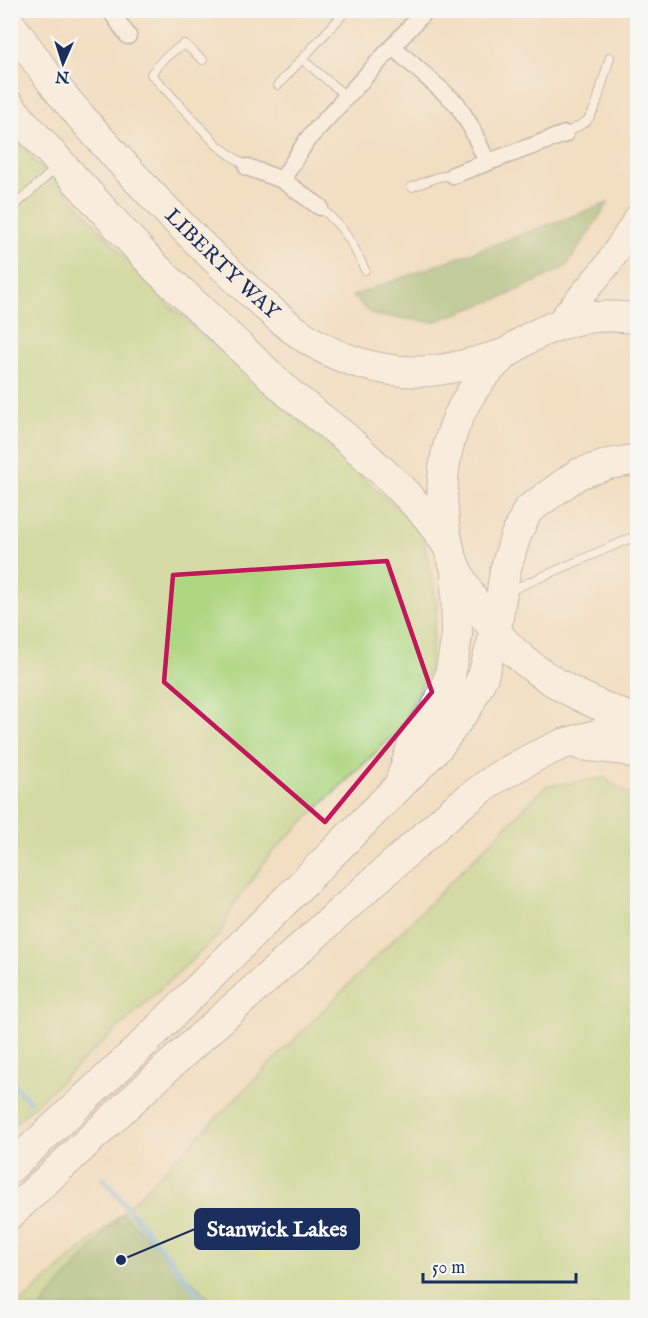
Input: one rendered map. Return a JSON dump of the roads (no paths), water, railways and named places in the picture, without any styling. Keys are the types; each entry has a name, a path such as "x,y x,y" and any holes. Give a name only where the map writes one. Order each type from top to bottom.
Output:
{"highway":[{"name":"LIBERTY WAY","path":"10,24 64,96 174,220 268,309 308,342 352,361 404,372 445,370 504,354"},
{"path":"10,105 156,268 290,393 345,437 428,516 478,607 514,650 540,672 573,694 637,720"},
{"path":"400,783 416,735 436,709 450,676 457,636 452,556 442,506 443,470 450,438 465,401 481,378 504,354 532,336 556,326 589,318 617,316 638,318"},
{"path":"10,1168 86,1100 146,1041 438,747 468,706 483,676 503,594 505,571 516,535 528,510 578,474 623,462 638,472"},
{"path":"10,1214 187,1049 456,808 496,778 534,757 563,744 611,731 637,720"},
{"path":"563,744 626,750 638,755"}],"main road":[{"path":"556,326 608,264 638,217"}],"street":[{"path":"282,180 307,140 426,10"},
{"path":"110,11 128,36"},
{"path":"393,46 457,104 471,127 487,162"},
{"path":"453,175 565,134"},
{"path":"247,166 282,180 320,207"}],"lane":[{"path":"278,85 347,10"},
{"path":"203,60 184,44 171,52 152,74 217,145 247,166"},
{"path":"565,134 587,121 595,108 610,57"},
{"path":"303,60 347,97"},
{"path":"10,210 61,164"},
{"path":"412,187 438,177 453,175"},
{"path":"320,207 340,224 353,244 365,270"},
{"path":"503,594 638,535"}],"waterway":[{"path":"10,1081 29,1101"},
{"path":"103,1178 210,1308"}],"place":[{"name":"Stanwick Lakes","path":"121,1260"}]}
